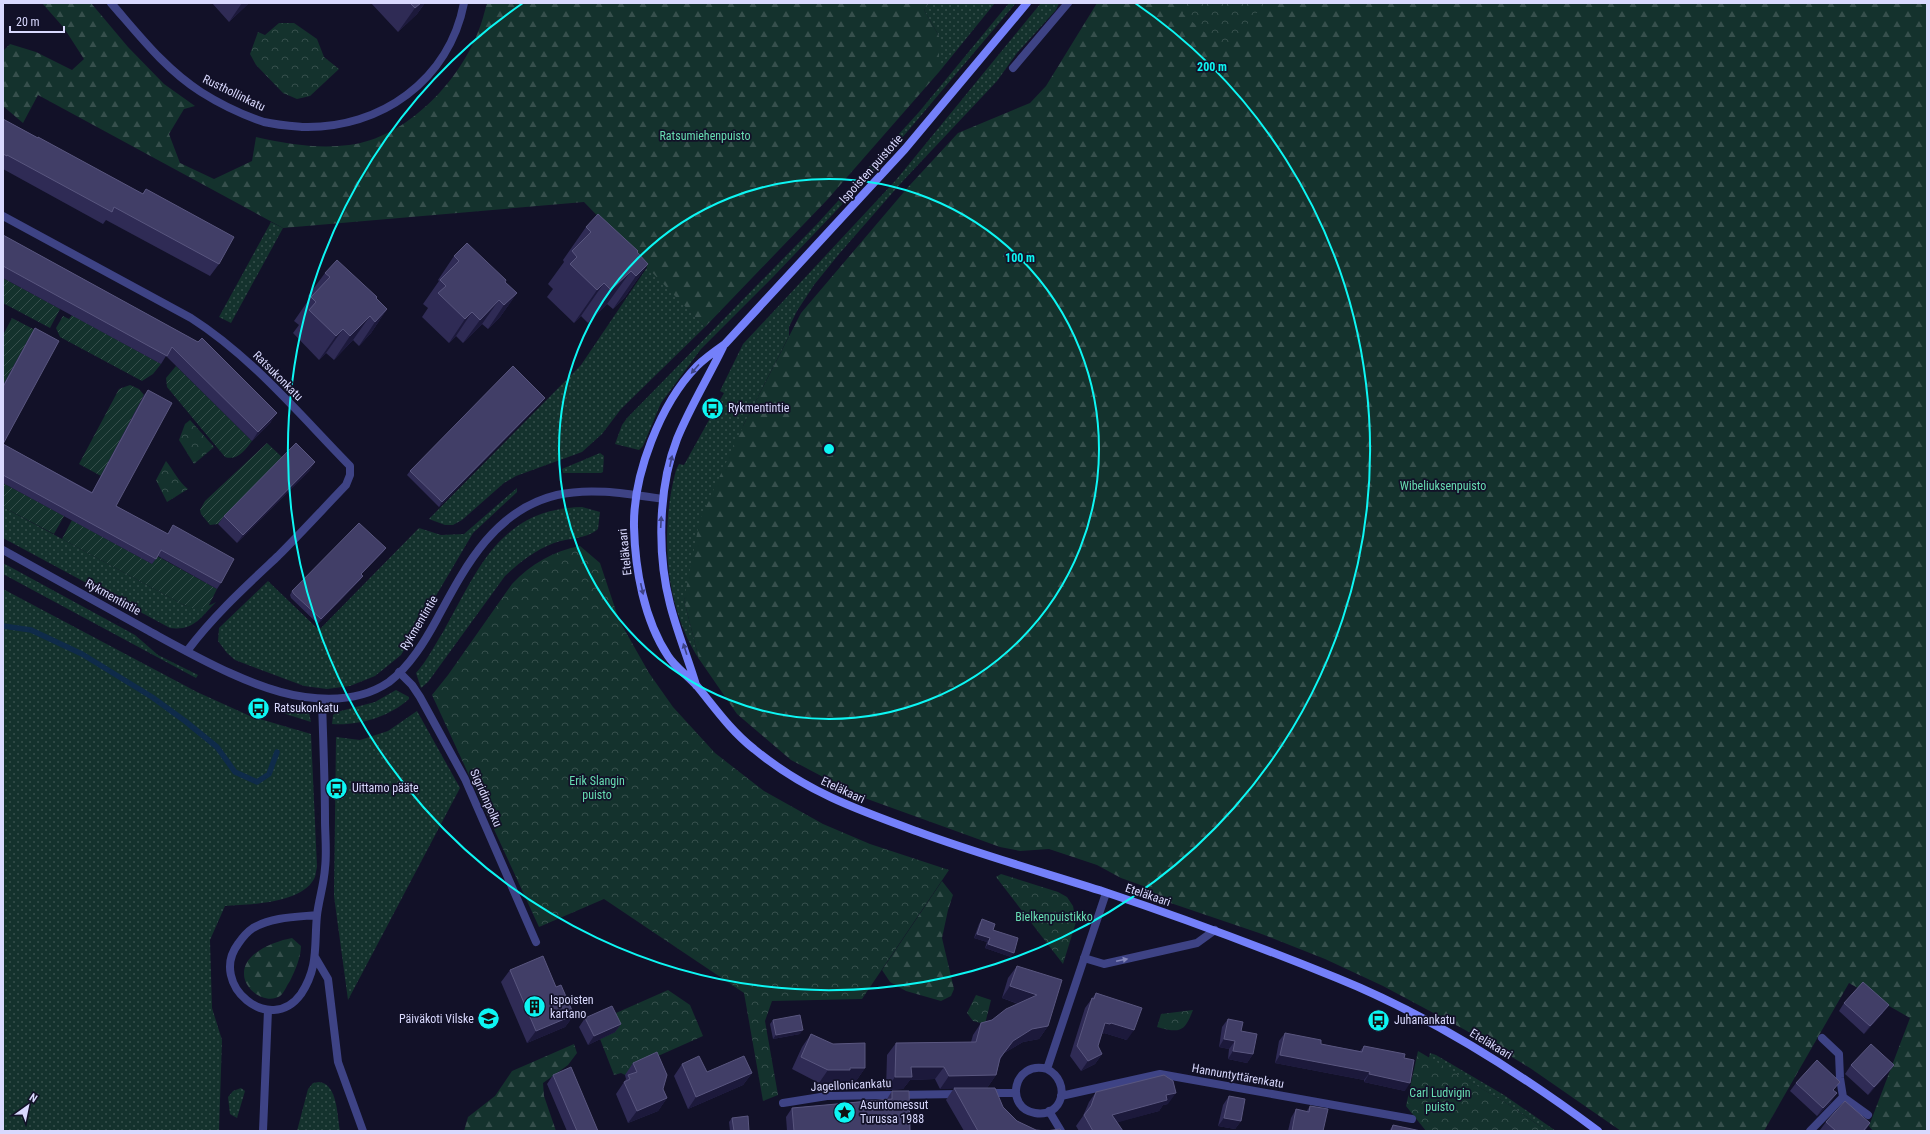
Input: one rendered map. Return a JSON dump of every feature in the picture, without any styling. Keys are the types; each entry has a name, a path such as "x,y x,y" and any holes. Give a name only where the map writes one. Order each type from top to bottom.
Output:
{"main road":[{"name":"Ispoisten puistotie","path":"636,495 647,453 663,415 674,396 698,364 725,344 905,149 1027,3"},
{"name":"Ispoisten puistotie","path":"663,499 676,441 691,406 710,374 725,344"},
{"name":"Eteläkaari","path":"636,495 634,518 636,558 648,612 664,649 670,660 696,686 730,727 752,748 779,768 825,796 865,813 951,844 1106,893 1215,930 1341,980 1425,1020 1475,1048 1524,1077 1598,1131"},
{"name":"Eteläkaari","path":"663,499 661,537 666,586 670,605 696,686"}],"street":[{"name":"Rusthollinkatu","path":"111,3 157,56 184,81 202,93 236,111 265,122 292,126 318,127 361,120 398,102 408,94 434,69 445,54 455,35 464,3"},
{"path":"1013,68 1068,3"},
{"name":"Ratsukonkatu","path":"3,216 191,318 214,333 247,361 350,466 350,475 346,485 278,555 233,598 205,628 187,651"},
{"name":"Rykmentintie","path":"3,550 187,651 267,687 285,694 322,699 349,698 369,692 389,681 399,672 424,641 466,565 487,538 508,518 531,504 564,494 606,492 663,499"},
{"name":"Sigridinpolku","path":"399,672 412,685 465,779 536,942"},
{"path":"317,916 279,919 251,929 235,948 230,964 231,979 234,986 245,999 262,1009 268,1010 282,1008 294,1002 312,975 315,957 317,916 326,866 322,699"},
{"path":"1047,1069 1106,893"},
{"path":"1084,958 1104,964 1197,943 1215,930"},
{"path":"315,957 328,979 338,1062 362,1131"},
{"path":"263,1131 268,1010"},
{"path":"1822,1038 1839,1054 1840,1078 1843,1097 1868,1116"},
{"path":"1034,1068 1047,1069 1053,1072 1059,1079 1062,1090 1059,1102 1049,1111 1034,1113 1028,1111 1022,1106 1016,1092 1018,1080 1028,1070 1034,1068"},
{"name":"Hannuntyttärenkatu","path":"1061,1096 1160,1074 1412,1119"},
{"name":"Jagellonicankatu","path":"783,1103 827,1096 1016,1092"},
{"path":"1810,1131 1843,1097"},
{"path":"1049,1111 1061,1131"}],"green space":[{"name":"Ratsumiehenpuisto","path":"42,3 91,3 128,47 164,84 195,106 184,109 169,134 180,163 214,179 252,161 256,137 302,145 349,145 370,140 390,132 410,120 443,88 457,70 469,51 478,32 487,3 929,3 924,10 939,36 939,72 827,200 705,327 584,202 283,228 38,95 23,123 3,106 3,51 10,44 36,52 72,70 84,59 64,28"},
{"path":"929,3 995,3 939,72 939,36 924,10"},
{"path":"1009,3 1016,3 874,171 773,277 701,349 661,403 643,446 639,450 615,444 622,425 627,418 817,224 919,112"},
{"path":"1041,3 1059,3 1056,10 1017,53 997,81 901,183 839,254 814,285 797,311 789,327 789,336 744,424 684,600 699,659 687,638 678,615 668,567 668,517 671,493 676,470 679,464 684,465 724,393 720,391 743,344 896,180"},
{"name":"Wibeliuksenpuisto","path":"1097,3 1927,3 1927,1131 1873,1131 1869,1126 1910,1018 1849,983 1764,1131 1621,1131 1530,1068 1482,1039 1383,986 1325,959 1259,933 1147,895 1149,888 1121,878 1097,865 1049,849 1020,851 1000,847 859,796 791,760 737,714 699,659 684,600 700,519 744,424 801,313 909,186 958,133 1030,103 1046,86"},
{"path":"1183,3 1265,3 1226,50 1183,14"},
{"path":"279,23 294,23 317,39 324,57 339,69 310,96 297,99 283,93 256,65 250,54 258,32 265,35"},
{"path":"271,222 283,228 231,323 219,317"},
{"path":"648,266 705,327 621,409 602,434 582,452 516,476 504,483 462,520 453,525 445,525 429,519 581,365"},
{"path":"3,278 60,309 50,328 3,303"},
{"path":"72,315 161,364 153,374 142,381 60,337 56,328 63,316 69,319"},
{"path":"12,318 37,331 3,385 3,335"},
{"path":"176,366 252,441 241,454 230,458 225,457 167,387 166,378"},
{"path":"130,385 139,389 144,395 101,476 79,464 119,389"},
{"path":"190,420 214,447 194,464 179,440 185,424"},
{"path":"267,443 283,458 218,524 210,525 201,514 200,510 205,501"},
{"path":"600,453 604,456 603,472 563,473 562,469"},
{"path":"166,461 188,489 167,502 156,480"},
{"path":"3,483 64,516 54,534 3,507"},
{"path":"517,488 517,492 473,533 401,655 375,676 350,686 327,689 304,686 235,660 227,653 218,641 219,628 268,581 319,630 419,528 441,535 464,534"},
{"path":"3,507 186,606 208,606 216,602 201,618 191,625 170,628 3,538"},
{"path":"582,507 600,512 598,529 588,535 559,541 540,549 510,571 428,682 421,688 416,673 424,664 480,566 494,547 511,531 530,519 554,510"},
{"path":"72,520 152,564 157,556 217,589 208,607 192,608 182,604 62,539"},
{"name":"Erik Slangin puisto","path":"580,546 600,563 619,620 649,673 673,707 715,753 764,791 823,824 870,844 949,870 862,999 772,1001 765,1021 778,1095 763,1101 744,993 604,899 539,927 432,695 448,675 512,584 527,570 543,559 561,551"},
{"path":"3,563 135,635 158,655 198,675 196,678 3,574"},
{"path":"3,589 197,692 250,716 311,734 317,867 315,878 307,887 286,898 260,903 225,906 210,940 212,1008 222,1040 219,1131 3,1131"},
{"path":"396,690 409,697 409,699 392,711 363,722 332,724 333,715 337,712 375,702"},
{"path":"274,708 305,711 309,713 311,722 273,710"},
{"path":"417,711 460,788 348,1000 334,896 336,737 360,740 388,731"},
{"name":"Bielkenpuistikko","path":"1001,874 1058,892 1067,897 1073,906 1076,922 1063,964 996,877"},
{"path":"942,881 953,895 942,938 954,989 951,996 941,1001 906,991 890,982 882,970"},
{"path":"292,938 301,946 301,950 296,968 290,981 280,996 268,999 262,997 252,990 245,980 245,967 254,954 261,949 277,942"},
{"path":"668,990 690,1005 703,1036 658,1056 649,1065 625,1075 621,1073 614,1075 600,1039 615,1032 607,1017"},
{"path":"976,995 991,1000 985,1024 973,1021 967,1013"},
{"path":"1193,1010 1187,1023 1180,1029 1171,1030 1157,1027 1161,1014"},
{"path":"574,1044 577,1053 568,1065 543,1083 544,1096 556,1131 464,1131 468,1117 495,1096 512,1071"},
{"name":"Carl Ludvigin puisto","path":"1418,1051 1508,1104 1547,1131 1426,1131 1406,1106"},
{"path":"1430,1053 1436,1055 1504,1095 1556,1131 1547,1131 1508,1104 1446,1068 1422,1087"},
{"path":"319,1082 330,1088 333,1094 336,1102 340,1131 297,1131 308,1089 313,1083"},
{"path":"241,1088 245,1091 237,1118 230,1114 228,1097 233,1091"}],"building":[{"path":"410,3 421,3 415,8"},
{"path":"3,119 143,194 146,189 234,237 219,264 114,207 112,212 3,154"},
{"path":"598,214 638,251 637,252 648,264 636,276 631,271 611,290 604,283 597,290 570,264 577,257 572,251 591,232 586,227"},
{"path":"3,235 198,342 202,338 277,413 258,432 172,347 167,356 3,266"},
{"path":"467,243 506,280 505,282 517,293 504,305 499,300 480,320 472,312 465,319 438,293 446,286 440,280 459,261 454,256"},
{"path":"337,260 377,297 376,298 387,309 375,322 370,316 350,336 343,329 336,336 309,310 316,302 311,297 330,277 325,273"},
{"path":"35,328 59,341 3,444 3,387"},
{"path":"513,366 545,398 442,502 410,471"},
{"path":"148,390 172,403 116,506 168,534 173,525 234,559 221,583 161,550 156,559 3,475 3,444 92,493"},
{"path":"296,443 315,462 243,535 224,516"},
{"path":"359,523 386,548 361,574 363,576 321,619 292,591"},
{"path":"982,919 995,924 993,930 1018,938 1014,953 988,944 990,938 977,934"},
{"path":"543,956 556,987 561,985 574,1015 536,1031 510,970"},
{"path":"1017,966 1062,980 1048,1026 1032,1029 1013,1041 1000,1058 996,1075 949,1076 944,1067 911,1067 912,1077 895,1077 896,1043 976,1042 981,1023 992,1020 1006,1009 1037,995 1010,986"},
{"path":"1863,982 1889,1005 1870,1026 1844,1003"},
{"path":"1096,993 1142,1008 1134,1030 1111,1023 1105,1023 1098,1046 1102,1054 1088,1061 1077,1046 1092,998 1094,999"},
{"path":"612,1006 621,1024 594,1036 585,1018"},
{"path":"800,1015 803,1030 776,1035 773,1020"},
{"path":"1228,1019 1243,1022 1241,1031 1257,1034 1253,1054 1233,1051 1235,1041 1224,1039"},
{"path":"1285,1033 1321,1040 1321,1044 1362,1052 1364,1046 1405,1054 1404,1058 1414,1060 1410,1083 1369,1074 1370,1072 1280,1055"},
{"path":"811,1034 833,1044 865,1043 865,1068 828,1070 801,1057"},
{"path":"1871,1044 1894,1065 1874,1087 1851,1065"},
{"path":"657,1052 667,1075 663,1089 667,1098 637,1111 624,1082 630,1079 628,1075 637,1072 633,1063"},
{"path":"699,1056 707,1072 744,1056 752,1073 696,1097 682,1064"},
{"path":"1817,1060 1840,1082 1833,1090 1837,1093 1823,1108 1796,1083"},
{"path":"571,1067 598,1131 577,1131 553,1075"},
{"path":"1164,1075 1173,1081 1176,1093 1166,1095 1167,1100 1112,1115 1123,1131 1093,1131 1084,1115 1091,1106 1096,1092"},
{"path":"954,1088 995,1088 1003,1107 1017,1121 1036,1130 1046,1131 978,1131"},
{"path":"892,1091 909,1091 910,1131 794,1131 792,1108 892,1099"},
{"path":"1229,1096 1245,1099 1241,1121 1224,1118"},
{"path":"1845,1101 1870,1123 1863,1131 1836,1131 1826,1122"},
{"path":"1310,1106 1328,1109 1323,1131 1292,1131 1296,1109 1309,1112"},
{"path":"748,1116 749,1131 734,1131 732,1118"},
{"path":"1393,1125 1421,1131 1391,1131"},
{"path":"1060,1129 1062,1131 1046,1131"}],"waterway":[{"path":"3,626 31,630 82,654 152,697 217,747 235,772 257,782 269,774 277,752"}],"place":[{"name":"Rykmentintie","path":"712,408"},
{"name":"Ratsukonkatu","path":"258,708"},
{"name":"Uittamo pääte","path":"337,788"},
{"name":"Ispoisten kartano","path":"534,1007"},
{"name":"Päiväkoti Vilske","path":"489,1019"},
{"name":"Juhanankatu","path":"1378,1020"},
{"name":"Asuntomessut Turussa 1988","path":"844,1112"}]}
